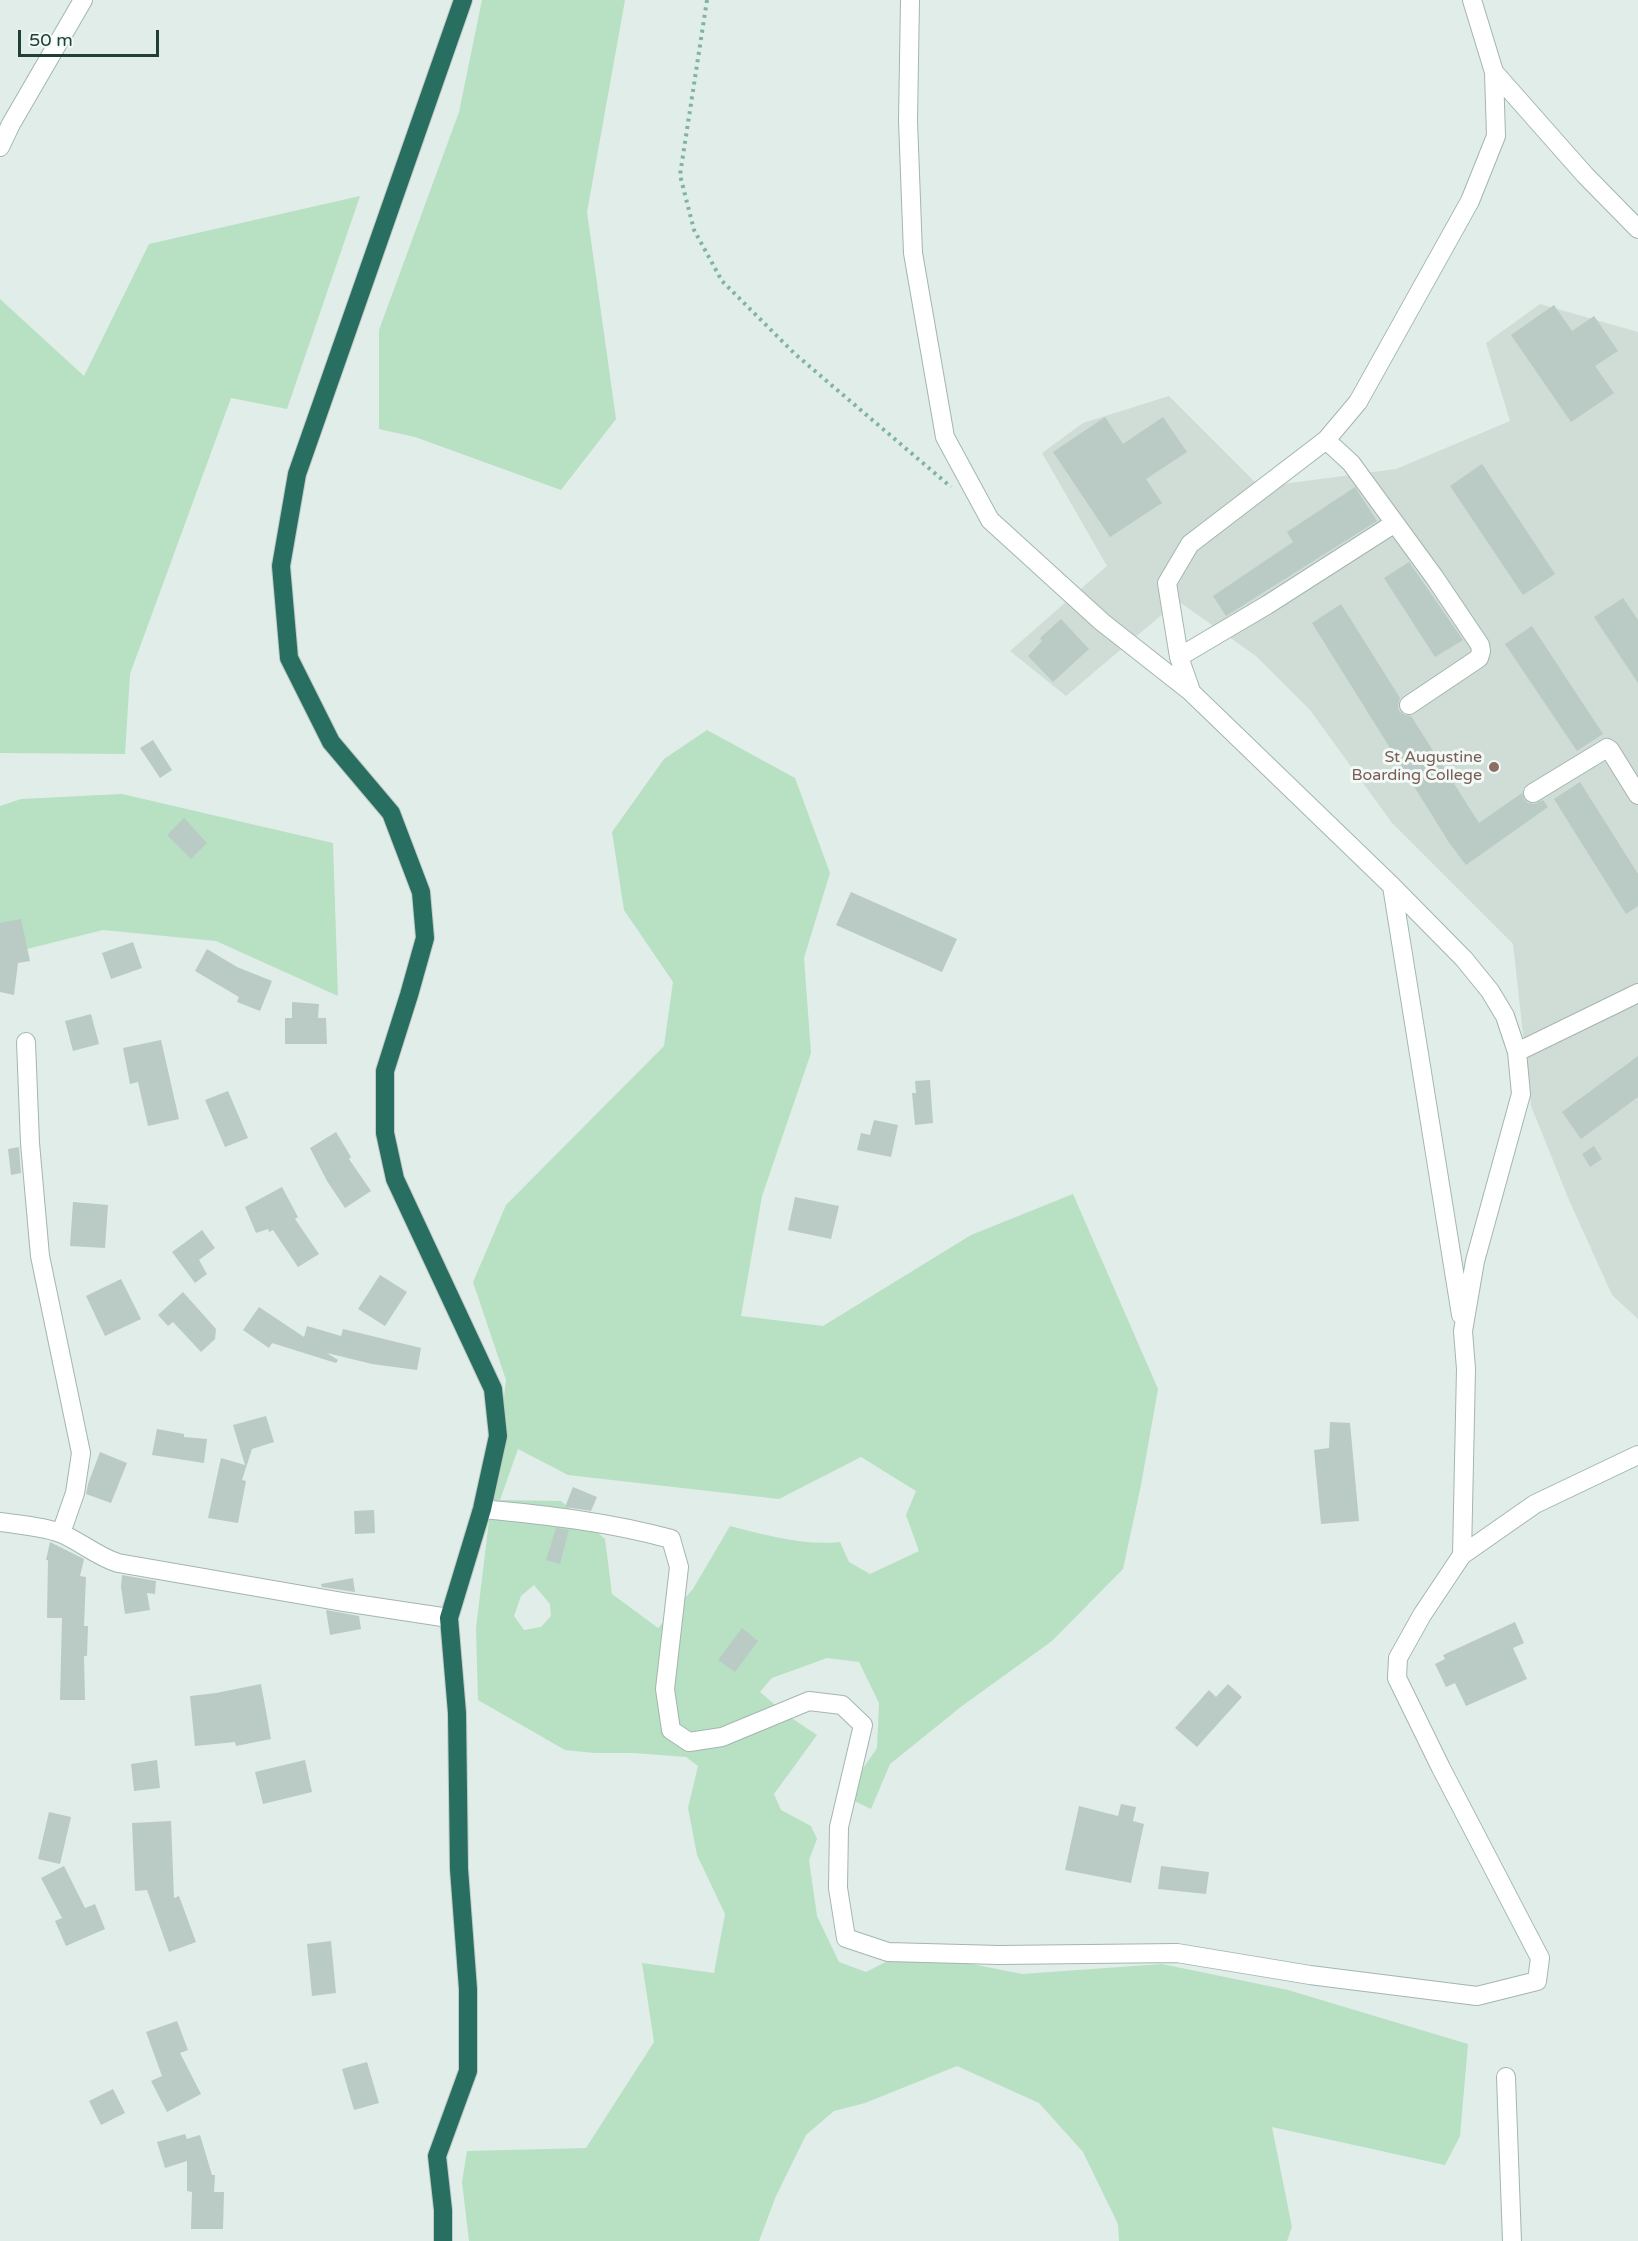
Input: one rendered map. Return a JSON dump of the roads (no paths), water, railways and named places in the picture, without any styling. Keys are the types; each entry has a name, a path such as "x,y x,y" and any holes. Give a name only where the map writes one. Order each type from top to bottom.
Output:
{"highway":[{"path":"443,2241 443,2210 437,2156 468,2071 468,1989 459,1869 457,1713 449,1618 482,1509 498,1436 493,1389 395,1179 385,1133 385,1071 410,995 425,938 421,892 391,813 331,742 289,657 281,566 297,474 463,0"}],"street":[{"path":"0,147 83,0"},
{"path":"910,0 908,121 913,253 945,437 990,520 1102,622 1191,692 1392,886 1464,959 1490,991 1505,1016 1517,1052 1521,1094 1475,1261 1463,1331"},
{"path":"1191,692 1179,657 1167,583 1190,544 1326,440 1358,402 1470,201 1496,136 1494,72 1472,0"},
{"path":"1494,72 1585,175 1638,229"},
{"path":"1326,440 1352,464 1435,578 1482,651 1479,658 1409,705"},
{"path":"1179,657 1267,605 1395,523"},
{"path":"1533,793 1606,748 1610,750 1638,795"},
{"path":"1392,886 1450,1237 1463,1331 1466,1369 1464,1529 1461,1555"},
{"path":"1517,1052 1638,993"},
{"path":"26,1042 30,1143 40,1256 81,1453 75,1493 62,1533"},
{"path":"482,1509 555,1515 632,1529 671,1539 679,1566 665,1689 671,1730 689,1742 722,1737 809,1701 842,1705 863,1725 839,1827 838,1888 846,1938 888,1952 999,1955 1177,1953 1310,1975 1477,1996 1537,1982 1540,1958 1396,1678 1398,1658 1422,1615 1461,1555 1536,1504 1638,1455"},
{"path":"0,1522 62,1533 102,1558 118,1563 449,1618"},
{"path":"1506,2077 1512,2241"}],"place":[{"name":"St Augustine Boarding College","path":"1494,767"}]}
